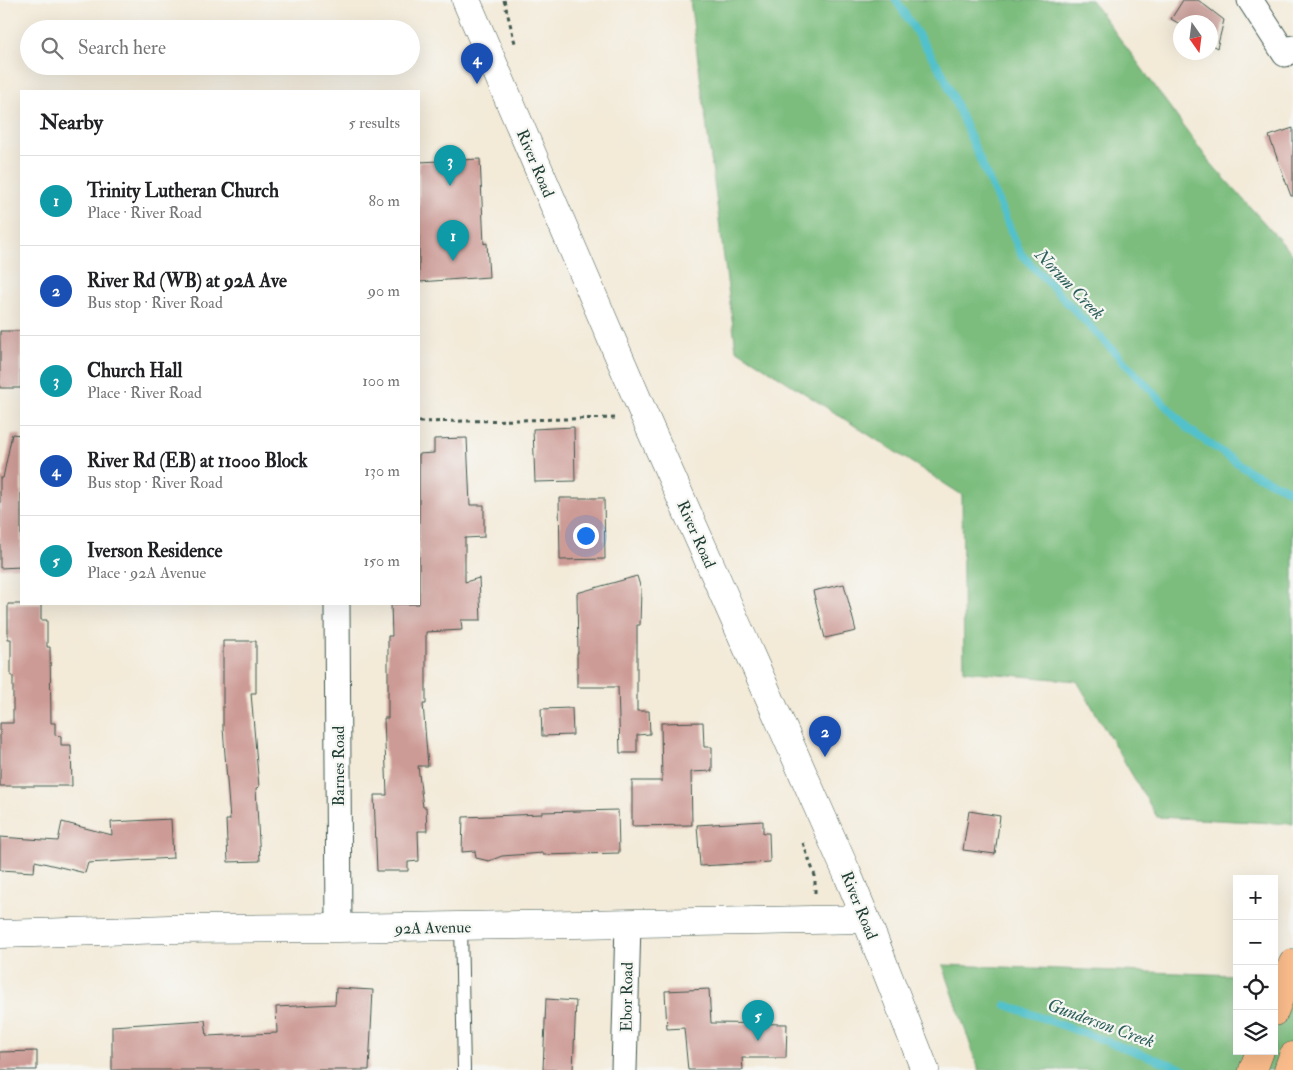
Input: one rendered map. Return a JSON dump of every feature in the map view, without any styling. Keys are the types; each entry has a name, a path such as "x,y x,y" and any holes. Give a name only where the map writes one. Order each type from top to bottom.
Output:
{"highway":[{"path":"1275,1010 1293,963"}],"street":[{"name":"River Road","path":"466,0 645,417 866,919 925,1070"},
{"path":"1250,0 1289,51"},
{"name":"Barnes Road","path":"337,605 339,928"},
{"name":"92A Avenue","path":"0,934 170,929 628,924 866,919"},
{"name":"Ebor Road","path":"624,1070 628,924"}],"lane":[{"path":"461,926 464,1070"}],"path":[{"path":"420,422 645,417"}],"green space":[{"path":"690,0 1091,0 1208,160 1293,255 1293,824 1157,817 1077,681 964,671 962,495 736,349"},
{"path":"943,965 1233,975 1233,1055 1278,1055 1278,977 1293,977 1293,1070 979,1070"}],"building":[{"path":"1183,0 1198,0 1218,15 1174,15"},
{"path":"1218,15 1224,20 1218,44"},
{"path":"1293,128 1293,196 1291,196 1269,136"},
{"path":"480,159 484,244 487,243 489,277 420,282 420,162"},
{"path":"0,331 20,331 20,388 0,388"},
{"path":"574,427 575,481 535,482 533,429"},
{"path":"12,434 20,435 20,567 0,568 0,478 3,478"},
{"path":"467,438 470,505 484,505 484,537 465,538 465,582 479,578 481,620 461,620 462,630 426,632 426,704 423,704 428,766 418,766 423,807 426,807 427,831 418,831 419,861 408,862 408,871 377,871 374,795 387,795 384,718 388,718 388,636 392,636 391,605 420,605 420,454 434,453 434,439"},
{"path":"559,498 604,498 605,559 560,560"},
{"path":"637,576 641,589 640,625 637,625 637,711 649,711 650,734 637,735 637,753 620,753 618,687 577,687 577,593"},
{"path":"844,584 856,631 825,638 813,591"},
{"path":"8,604 41,605 41,620 47,620 47,647 50,647 51,723 55,723 55,735 61,736 61,745 71,745 72,786 0,786 0,723 13,723 11,639 8,639"},
{"path":"223,641 256,641 256,693 251,693 259,787 256,788 260,861 228,862 226,820 230,820 223,728"},
{"path":"572,708 573,735 542,736 541,709"},
{"path":"703,722 704,747 712,747 712,771 691,772 692,825 632,826 632,781 662,781 661,723"},
{"path":"618,810 619,853 543,855 543,853 502,856 489,861 476,858 475,851 462,852 463,817"},
{"path":"969,811 1000,816 995,854 963,850"},
{"path":"171,819 173,858 88,863 85,873 35,861 34,872 0,870 0,837 58,841 62,822 112,835 111,822"},
{"path":"763,821 763,833 769,833 770,862 700,866 697,825"},
{"path":"336,988 373,990 369,1070 112,1070 112,1026 205,1020 207,1036 277,1033 276,1007 335,1004"},
{"path":"709,989 711,1023 787,1024 786,1058 742,1058 743,1070 688,1070 684,1028 667,1029 665,991"},
{"path":"546,999 576,1001 573,1070 543,1070"},
{"path":"37,1051 37,1070 0,1070 0,1052"}],"waterway":[{"name":"Norum Creek","path":"896,0 943,74 1021,254 1188,429 1252,473 1293,492"},
{"name":"Gunderson Creek","path":"1006,1005 1186,1070"}],"place":[{"name":"River Rd (EB) at 11000 Block","path":"477,84"},
{"name":"Church Hall","path":"450,186"},
{"name":"Trinity Lutheran Church","path":"453,261"},
{"name":"River Rd (WB) at 92A Ave","path":"825,757"},
{"name":"Iverson Residence","path":"758,1041"}]}
